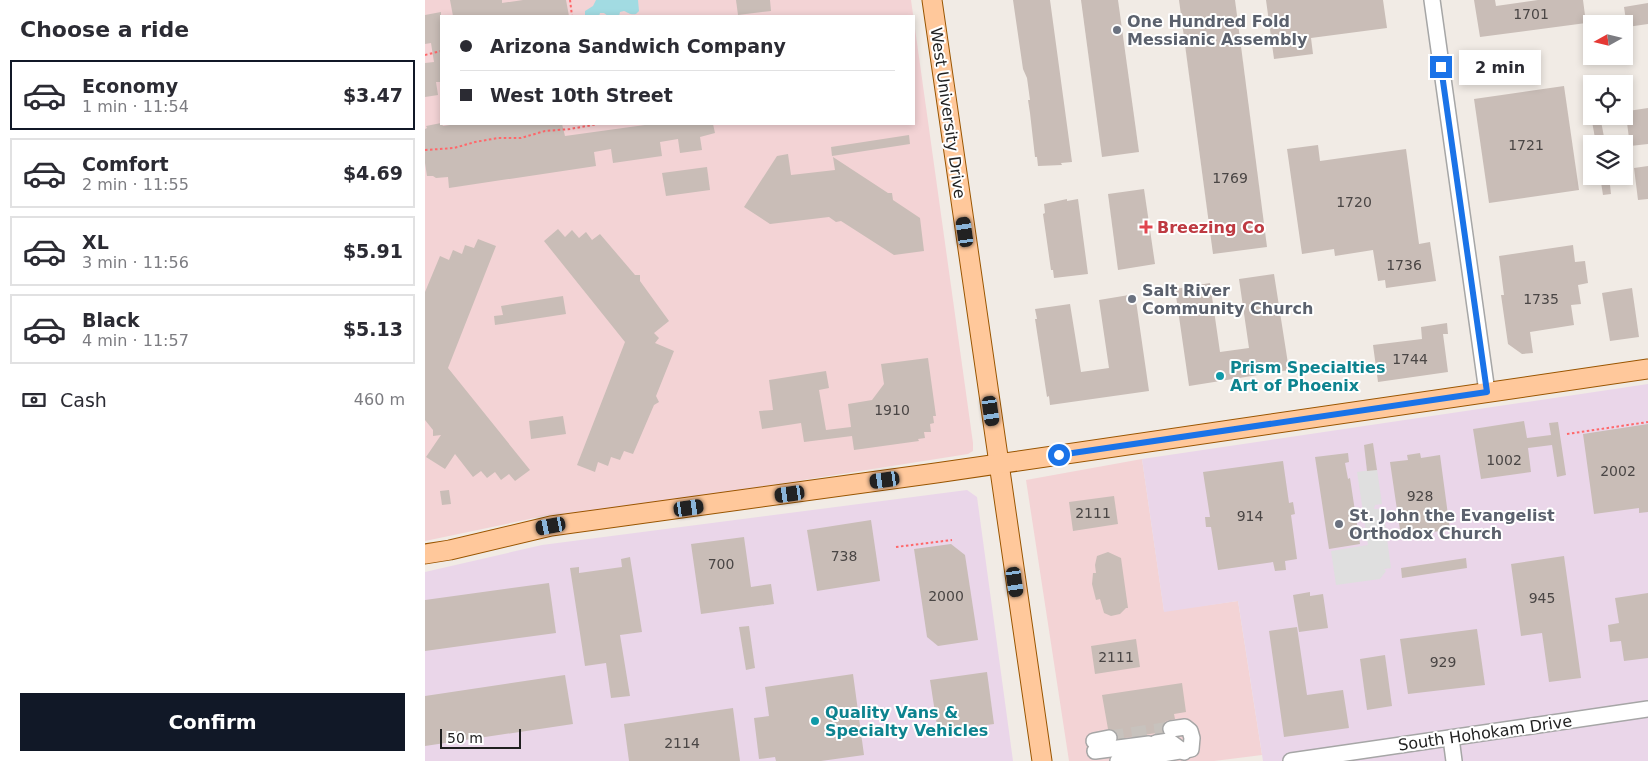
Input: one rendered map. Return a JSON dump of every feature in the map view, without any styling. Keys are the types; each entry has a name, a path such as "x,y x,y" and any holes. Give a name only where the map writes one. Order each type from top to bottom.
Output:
{"main road":[{"name":"West University Drive","path":"931,0 1042,761"},
{"path":"425,554 450,550 551,526 999,464 1648,369"}],"street":[{"path":"1432,0 1487,392"},
{"name":"South Hohokam Drive","path":"1291,761 1648,709"},
{"path":"1109,738 1095,750 1153,749 1184,752 1189,750 1192,747 1190,730 1185,727 1171,728"},
{"path":"1451,738 1454,761"},
{"path":"1118,761 1153,749"}],"path":[{"path":"570,0 572,15"},
{"path":"425,55 440,51"},
{"path":"425,150 454,148 498,138 521,138 545,131 592,125"},
{"path":"1567,434 1648,422"},
{"path":"896,548 952,540"}],"shaded area":[{"path":"425,0 911,0 913,15 440,15 440,125 915,125 915,28 973,451 968,454 638,506 544,516 425,541"},
{"path":"1648,384 1648,761 1263,761 1238,601 1164,612 1142,459"},
{"path":"1142,459 1164,611 1238,601 1262,755 1214,761 1069,761 1026,480"},
{"path":"1377,469 1382,504 1375,505 1374,509 1383,509 1391,568 1384,569 1386,571 1380,579 1336,585 1331,551 1368,545 1357,472"},
{"path":"967,490 977,497 1013,761 425,761 425,572 542,545"}],"water":[{"path":"596,0 638,0 639,11 636,14 624,11 620,12 619,15 600,13 599,15 585,15 585,11 593,6"}],"building":[{"path":"450,0 502,0 502,3 523,0 566,0 569,15 453,15"},
{"path":"736,0 770,0 771,11 738,15"},
{"path":"1013,0 1050,0 1072,162 1061,163 1062,165 1038,166 1037,157 1035,157 1027,78 1023,69"},
{"path":"1081,0 1118,0 1139,152 1102,157"},
{"path":"1179,0 1235,0 1267,247 1213,254"},
{"path":"1266,0 1383,0 1387,28 1311,38 1313,54 1274,59"},
{"path":"1474,0 1495,0 1496,6 1538,0 1583,0 1585,15 1583,15 1583,23 1480,37"},
{"path":"1648,3 1648,24 1633,26 1633,15 1625,15 1624,7"},
{"path":"441,12 440,82 436,82 438,95 425,97 425,63 434,62 431,43 425,44 425,15"},
{"path":"1564,86 1579,190 1489,203 1474,99"},
{"path":"1648,108 1648,144 1633,146 1633,135 1629,135 1627,125 1633,125 1633,110"},
{"path":"440,123 443,126 562,125 565,136 645,125 713,125 715,133 700,137 702,150 680,153 678,139 660,142 662,156 613,163 611,149 594,152 596,166 449,188 448,177 436,178 427,176 425,163 426,126"},
{"path":"1593,125 1602,125 1604,135 1594,135"},
{"path":"909,135 910,144 832,156 831,147"},
{"path":"1318,145 1320,161 1406,149 1419,244 1430,242 1436,281 1386,288 1385,280 1378,281 1373,250 1335,256 1334,249 1302,254 1287,149"},
{"path":"788,154 791,175 835,170 833,157 888,193 892,193 893,200 920,218 924,251 894,255 841,221 836,222 829,217 770,224 744,207 777,156"},
{"path":"1648,166 1648,199 1638,200 1634,168"},
{"path":"707,167 710,190 666,196 662,173"},
{"path":"1601,185 1610,185 1611,194 1603,195"},
{"path":"1144,189 1155,264 1118,270 1108,194"},
{"path":"1067,199 1067,201 1078,199 1088,274 1054,278 1053,270 1051,270 1043,214 1045,213 1044,204"},
{"path":"558,229 565,237 572,230 579,238 586,232 592,240 600,234 635,275 640,275 640,281 669,321 654,333 659,338 655,343 674,351 656,396 659,402 654,405 633,454 624,451 620,460 611,457 608,466 598,462 595,472 577,465 625,342 544,241"},
{"path":"478,239 496,246 448,368 530,470 515,481 509,474 501,480 495,472 487,478 481,471 473,477 455,454 445,469 426,457 441,435 433,436 433,430 425,420 425,292 440,256 449,260 453,250 462,254 465,245 474,248"},
{"path":"1573,245 1575,262 1585,261 1588,283 1578,285 1581,304 1571,305 1574,325 1530,332 1533,353 1522,354 1508,344 1501,295 1504,295 1499,256"},
{"path":"1274,274 1289,370 1189,386 1175,289 1210,283 1220,352 1249,348 1239,279"},
{"path":"1632,288 1639,337 1610,341 1602,293"},
{"path":"1135,294 1149,391 1050,405 1049,396 1047,397 1035,309 1070,304 1081,372 1109,368 1099,300"},
{"path":"563,296 566,314 495,325 494,316 503,315 501,306"},
{"path":"1447,323 1448,334 1443,334 1448,372 1378,382 1373,345 1422,339 1421,327"},
{"path":"928,358 936,416 933,416 934,423 930,424 931,432 924,432 925,438 918,439 919,441 854,450 852,436 804,442 801,423 762,429 759,411 773,410 769,380 826,371 829,388 819,390 826,430 851,427 848,404 872,400 884,384 881,364"},
{"path":"563,416 566,434 531,439 529,421"},
{"path":"1524,421 1527,438 1551,435 1549,423 1558,422 1566,475 1557,477 1552,445 1528,448 1531,472 1481,479 1473,429"},
{"path":"1648,424 1648,512 1639,513 1639,508 1594,514 1583,434"},
{"path":"1373,443 1377,470 1367,471 1364,445"},
{"path":"1348,453 1349,462 1345,463 1348,479 1350,478 1360,544 1329,549 1315,457"},
{"path":"1420,453 1421,458 1440,455 1450,530 1432,532 1432,538 1421,540 1420,534 1401,537 1390,462 1408,460 1407,455"},
{"path":"1283,461 1289,503 1293,502 1295,514 1291,515 1297,559 1285,561 1286,570 1275,571 1273,562 1218,570 1211,527 1206,527 1205,517 1210,517 1203,472"},
{"path":"449,490 451,504 442,505 440,491"},
{"path":"1114,496 1118,524 1073,531 1069,502"},
{"path":"871,520 880,581 817,591 807,530"},
{"path":"744,537 751,587 771,584 774,604 701,614 691,544"},
{"path":"951,544 965,555 978,640 938,646 927,637 914,549"},
{"path":"1108,552 1121,558 1128,608 1120,614 1111,616 1104,613 1100,599 1096,600 1092,584 1093,573 1096,573 1097,556"},
{"path":"1564,556 1581,678 1549,682 1542,633 1521,636 1511,564"},
{"path":"630,557 642,632 620,635 630,696 611,698 606,663 585,666 570,568 579,567 579,573 622,567 621,559"},
{"path":"1466,558 1467,568 1402,578 1401,568"},
{"path":"549,583 556,633 425,651 425,600"},
{"path":"1310,592 1310,596 1323,594 1328,628 1299,632 1293,595"},
{"path":"1648,593 1648,658 1624,661 1621,641 1610,642 1608,625 1619,623 1615,598"},
{"path":"749,626 755,668 746,670 739,627"},
{"path":"1297,627 1307,695 1343,690 1349,728 1284,737 1269,631"},
{"path":"1477,629 1485,685 1408,694 1400,639"},
{"path":"1136,639 1140,667 1095,674 1091,646"},
{"path":"1385,655 1392,706 1367,710 1360,659"},
{"path":"987,672 994,724 938,732 930,680"},
{"name":"Quality Vans & Specialty Vehicles","path":"853,674 864,755 821,761 776,761 775,757 759,759 754,718 769,716 765,687"},
{"path":"565,675 573,724 425,746 425,696"},
{"path":"1182,683 1186,712 1174,714 1175,719 1166,721 1163,725 1163,732 1118,739 1116,731 1108,729 1102,695"},
{"path":"733,708 740,761 629,761 624,724"}],"tunnel":[{"path":"1109,738 1171,729"}],"place":[{"name":"One Hundred Fold Messianic Assembly","path":"1117,30"},
{"name":"Breezing Co","path":"1146,227"},
{"name":"Salt River Community Church","path":"1132,299"},
{"name":"Prism Specialties Art of Phoenix","path":"1220,376"},
{"name":"St. John the Evangelist Orthodox Church","path":"1339,524"},
{"name":"Quality Vans & Specialty Vehicles","path":"815,721"}],"route":[{"path":"1059,455 1487,392 1441,67"}]}
